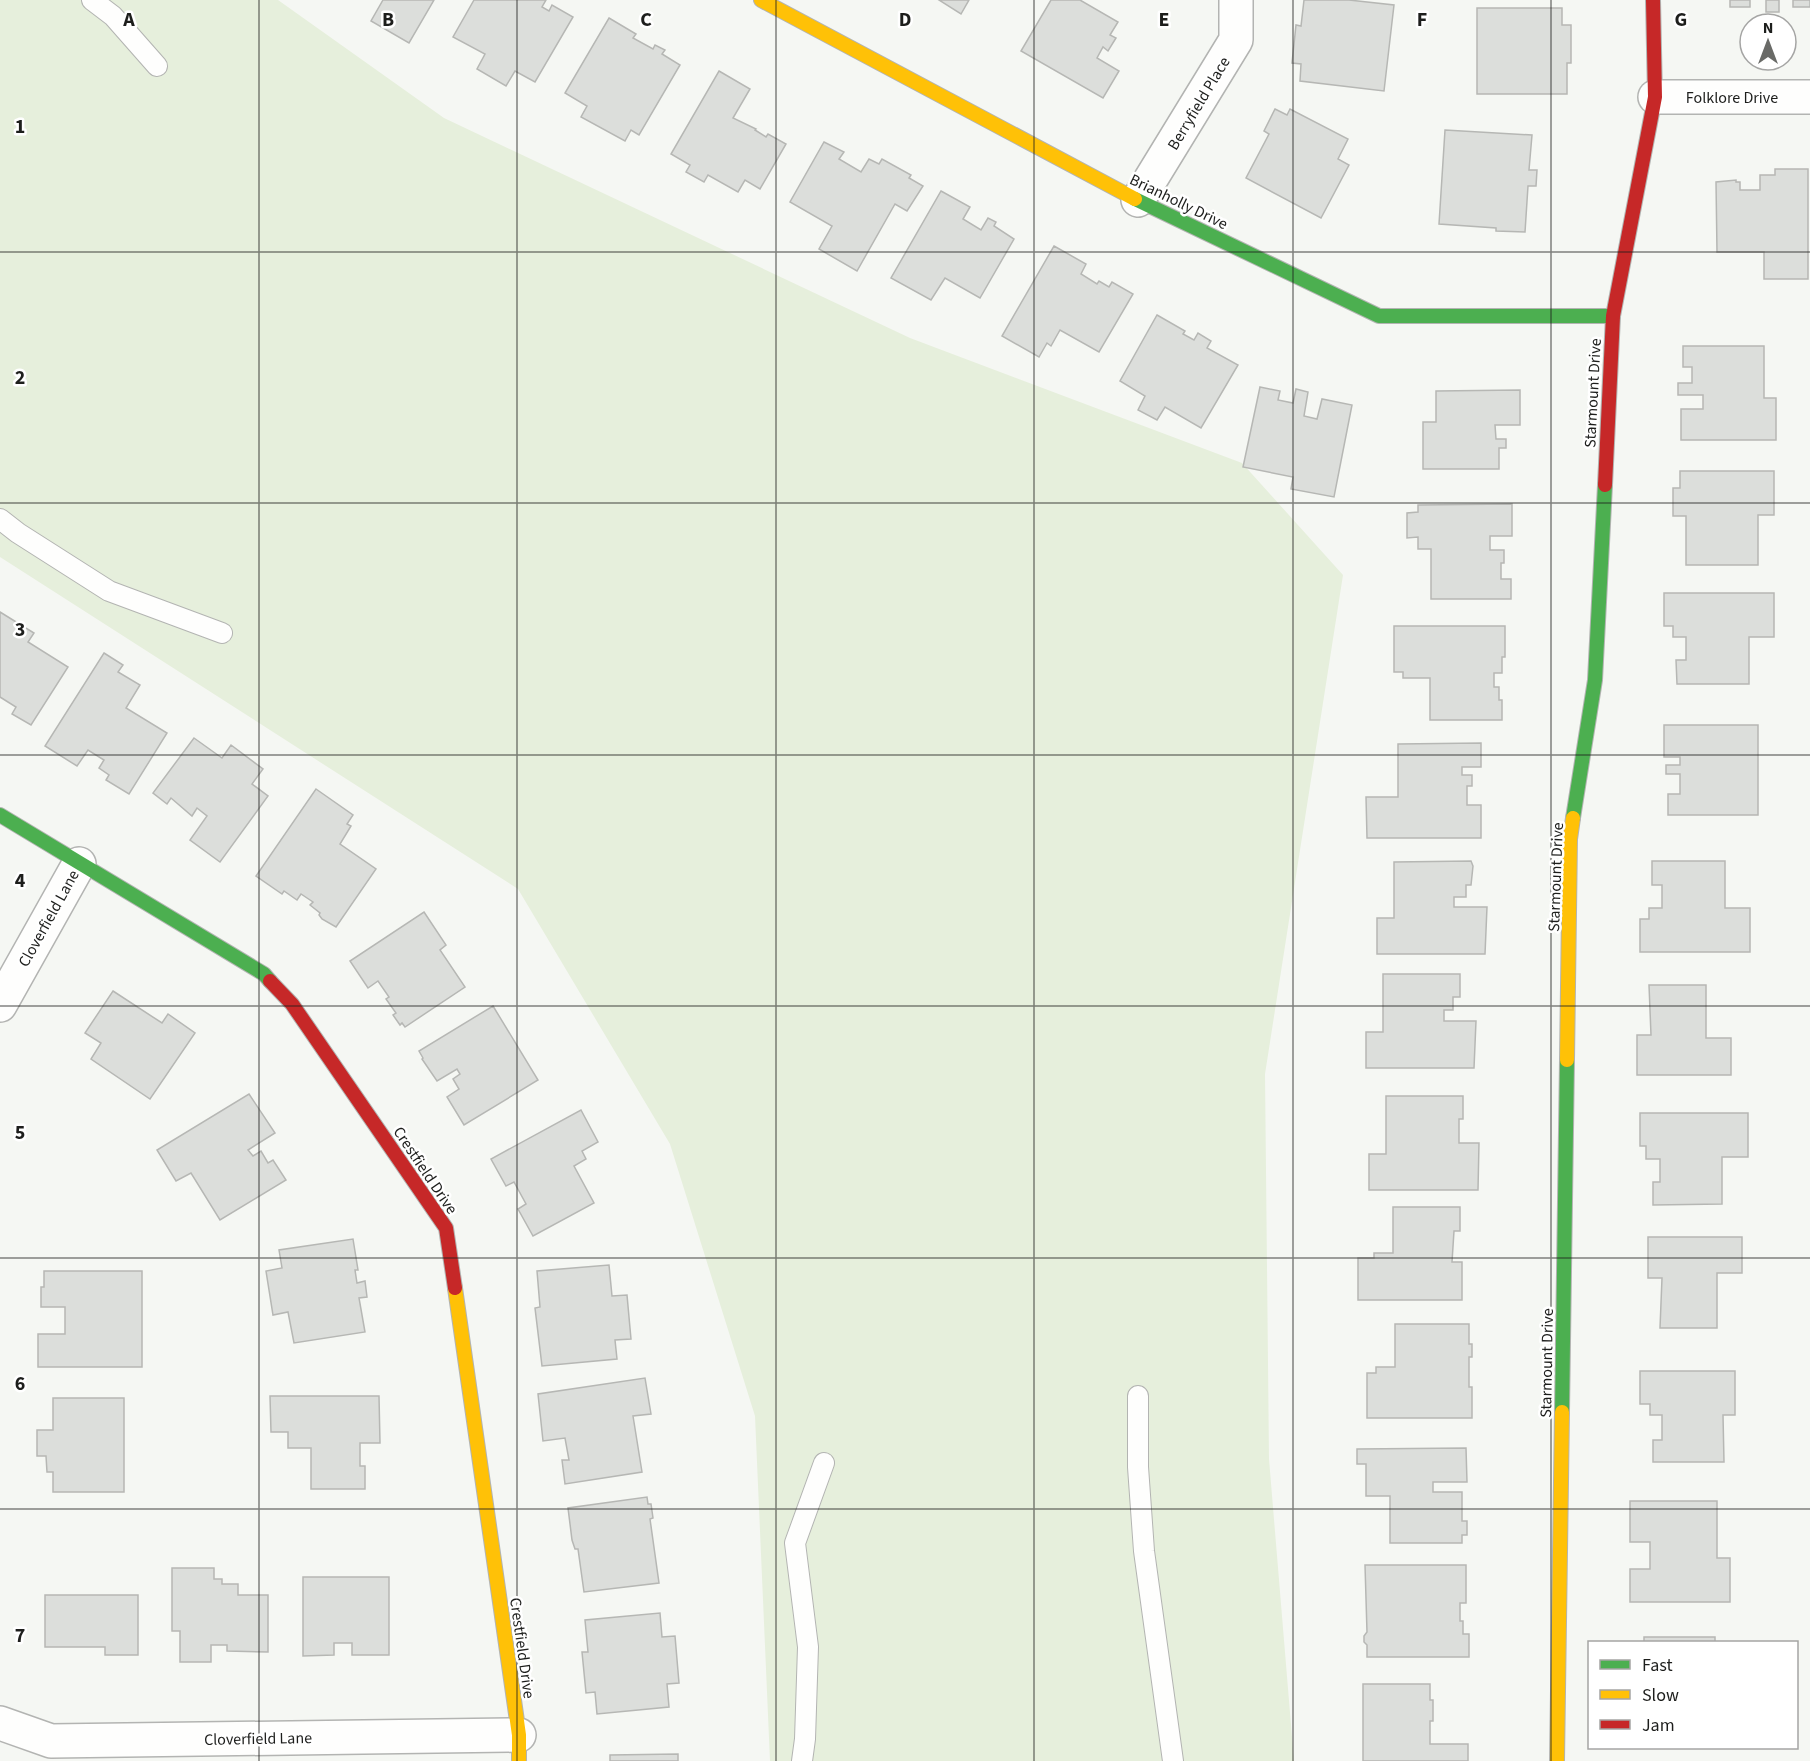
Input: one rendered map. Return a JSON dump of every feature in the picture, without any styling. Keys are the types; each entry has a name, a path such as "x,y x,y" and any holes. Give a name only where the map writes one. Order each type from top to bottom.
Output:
{"street":[{"name":"Brianholly Drive","path":"761,0 1138,200 1379,316 1613,316"},
{"name":"Berryfield Place","path":"1138,200 1236,40 1236,0"},
{"name":"Starmount Drive","path":"1557,1761 1570,839 1595,680 1613,316 1655,97 1653,0"},
{"name":"Folklore Drive","path":"1655,97 1810,97"},
{"name":"Crestfield Drive","path":"0,815 264,974 292,1004 446,1228 519,1748"},
{"name":"Cloverfield Lane","path":"0,1005 79,864"},
{"name":"Cloverfield Lane","path":"0,1723 51,1741 519,1748"}],"lane":[{"path":"92,0 113,16 157,66"},
{"path":"0,519 109,591 222,633"},
{"path":"1138,1396 1138,1467 1144,1551 1173,1761"},
{"path":"802,1761 806,1739 808,1647 795,1543 824,1463"}],"green space":[{"path":"0,0 278,0 444,118 910,338 1242,463 1343,575 1265,1074 1269,1459 1294,1761 770,1761 755,1416 670,1144 518,889 0,557"}],"building":[{"path":"383,0 434,0 409,43 371,21"},
{"path":"474,0 546,0 542,7 549,11 552,5 573,17 535,82 515,71 506,86 477,69 485,54 453,37"},
{"path":"939,0 969,0 961,14"},
{"path":"1051,0 1080,0 1118,22 1110,35 1116,38 1108,51 1103,47 1097,58 1119,71 1103,98 1021,51"},
{"path":"1304,0 1349,0 1394,5 1384,91 1300,81 1301,64 1292,63 1296,25 1301,26"},
{"path":"1730,0 1750,0 1750,7 1730,7"},
{"path":"1766,0 1779,0 1779,12 1766,12"},
{"path":"1793,0 1810,0 1810,7 1793,7"},
{"path":"1477,8 1562,8 1562,25 1571,25 1571,63 1567,63 1567,94 1477,94"},
{"path":"609,18 636,34 633,38 653,49 655,45 665,50 662,54 680,65 639,135 631,130 625,141 581,117 587,106 565,93"},
{"path":"719,71 750,89 733,118 756,129 766,137 768,134 786,144 760,189 745,180 738,192 708,175 704,182 686,172 690,165 671,154"},
{"path":"1275,109 1287,115 1290,109 1348,139 1338,159 1349,165 1321,218 1246,178 1269,134 1264,131"},
{"path":"1445,130 1532,135 1529,170 1537,170 1536,186 1528,186 1525,232 1439,224"},
{"path":"824,142 844,152 839,159 861,172 869,159 879,164 882,159 911,175 909,178 923,186 907,211 895,204 857,271 819,249 832,226 790,202"},
{"path":"1775,169 1808,169 1808,279 1764,279 1764,252 1717,252 1716,182 1736,180 1740,182 1740,190 1760,190 1760,175 1775,175"},
{"path":"941,191 970,207 963,219 981,230 988,218 996,222 994,226 1014,239 980,298 945,278 931,300 891,278"},
{"path":"1054,246 1086,264 1081,274 1097,284 1099,281 1109,287 1112,282 1133,294 1099,352 1060,330 1051,346 1047,343 1039,357 1002,336"},
{"path":"1157,315 1185,331 1183,334 1194,340 1198,333 1211,341 1207,348 1238,365 1201,428 1165,407 1157,420 1138,410 1145,396 1120,381"},
{"path":"1683,346 1764,346 1764,398 1776,398 1776,440 1681,440 1681,409 1703,409 1703,395 1678,395 1678,383 1692,383 1692,367 1683,367"},
{"path":"1260,387 1280,391 1278,400 1293,403 1296,389 1308,392 1304,416 1317,419 1322,399 1352,405 1334,497 1291,489 1293,477 1243,467"},
{"path":"1520,390 1520,425 1495,425 1496,439 1506,439 1506,448 1499,448 1499,469 1423,469 1423,422 1436,422 1436,391"},
{"path":"1680,471 1774,471 1774,515 1758,515 1758,565 1686,565 1686,516 1673,516 1673,488 1680,488"},
{"path":"1512,504 1512,536 1490,536 1490,550 1504,550 1501,579 1511,579 1511,599 1431,599 1431,549 1418,549 1418,537 1407,538 1407,513 1418,512 1418,505"},
{"path":"1664,593 1774,593 1774,637 1749,637 1749,684 1677,684 1676,660 1686,660 1686,637 1673,637 1673,626 1664,626"},
{"path":"0,612 34,633 28,642 68,667 31,725 12,714 16,707 0,697"},
{"path":"1394,626 1505,626 1505,657 1502,657 1502,673 1494,673 1494,687 1499,687 1499,700 1502,700 1502,720 1430,720 1430,678 1403,678 1403,672 1394,672"},
{"path":"104,653 123,665 118,672 140,685 126,708 167,733 129,794 106,780 109,775 99,768 104,760 88,750 77,766 45,746"},
{"path":"1664,725 1758,725 1758,815 1668,815 1668,794 1680,794 1680,774 1666,774 1666,765 1680,765 1680,757 1664,757"},
{"path":"194,738 222,758 231,745 263,769 252,784 268,796 220,862 190,840 207,816 197,808 192,816 171,798 167,804 153,793"},
{"path":"1481,743 1481,767 1462,767 1462,775 1472,775 1472,786 1467,786 1467,805 1481,805 1481,838 1367,838 1366,797 1398,797 1398,744"},
{"path":"316,789 353,815 347,824 351,826 340,844 376,869 336,927 322,919 320,913 310,905 313,902 301,894 297,900 284,891 282,894 256,876"},
{"path":"1471,861 1473,866 1471,885 1466,885 1466,897 1454,897 1454,907 1487,907 1485,954 1377,954 1377,918 1394,918 1394,862"},
{"path":"1652,861 1725,861 1725,908 1750,908 1750,952 1640,952 1640,919 1649,919 1649,908 1662,908 1662,885 1652,885"},
{"path":"424,912 446,945 440,950 465,987 405,1027 402,1023 400,1025 393,1015 396,1013 386,999 389,997 378,981 368,988 350,961"},
{"path":"1383,974 1460,974 1460,997 1453,997 1453,1010 1444,1010 1444,1021 1476,1021 1474,1068 1366,1068 1366,1032 1383,1032"},
{"path":"1649,985 1706,985 1706,1038 1731,1038 1731,1075 1637,1075 1637,1035 1651,1035"},
{"path":"113,991 162,1023 168,1014 195,1033 150,1099 91,1059 101,1043 85,1033"},
{"path":"493,1006 538,1080 464,1125 447,1097 459,1089 453,1079 460,1074 457,1069 437,1081 419,1051"},
{"path":"249,1094 275,1133 248,1150 253,1156 261,1151 268,1163 273,1160 286,1180 220,1220 191,1173 176,1181 157,1150"},
{"path":"1386,1096 1463,1096 1463,1119 1459,1119 1459,1143 1479,1143 1478,1190 1369,1190 1369,1154 1386,1154"},
{"path":"581,1110 598,1142 582,1151 586,1159 574,1166 594,1203 533,1236 518,1209 526,1204 514,1182 506,1186 491,1159"},
{"path":"1640,1113 1748,1113 1748,1157 1722,1157 1722,1204 1653,1205 1653,1182 1660,1182 1660,1159 1646,1159 1646,1146 1640,1146"},
{"path":"1393,1207 1460,1207 1460,1231 1454,1231 1452,1262 1462,1262 1462,1300 1358,1300 1358,1258 1374,1258 1374,1253 1393,1253"},
{"path":"1648,1237 1742,1237 1742,1273 1717,1273 1717,1328 1660,1328 1662,1278 1648,1278"},
{"path":"353,1239 358,1270 355,1270 357,1283 365,1281 367,1297 359,1298 365,1332 294,1343 288,1312 273,1315 266,1271 282,1268 279,1250"},
{"path":"609,1265 612,1296 627,1295 631,1339 615,1340 617,1359 542,1366 535,1308 540,1307 537,1271"},
{"path":"44,1271 142,1271 142,1367 38,1367 38,1334 65,1334 65,1307 41,1307"},
{"path":"1395,1324 1469,1324 1469,1344 1472,1344 1472,1357 1469,1357 1469,1387 1472,1387 1472,1418 1367,1418 1367,1373 1376,1373 1376,1367 1395,1367"},
{"path":"1640,1371 1735,1371 1735,1415 1723,1415 1724,1462 1653,1462 1653,1440 1662,1440 1662,1415 1650,1415 1650,1404 1640,1404"},
{"path":"645,1378 651,1414 633,1416 642,1472 565,1484 562,1460 569,1460 565,1438 543,1441 538,1394"},
{"path":"270,1396 379,1396 380,1443 360,1443 360,1466 365,1466 365,1489 311,1489 311,1448 288,1448 288,1432 271,1432"},
{"path":"53,1398 124,1398 124,1492 53,1492 53,1472 47,1472 46,1456 37,1456 37,1430 53,1430"},
{"path":"1466,1448 1467,1482 1433,1482 1433,1492 1462,1492 1462,1521 1467,1521 1467,1535 1462,1535 1462,1543 1390,1543 1390,1496 1366,1496 1366,1464 1357,1464 1357,1449"},
{"path":"647,1497 648,1504 651,1504 653,1518 650,1519 659,1583 584,1592 578,1549 575,1549 572,1540 568,1508"},
{"path":"1630,1501 1717,1501 1717,1558 1730,1558 1730,1602 1630,1602 1630,1569 1650,1569 1650,1542 1630,1542"},
{"path":"1365,1565 1466,1565 1466,1603 1460,1603 1460,1621 1463,1621 1463,1634 1469,1634 1469,1657 1367,1657 1367,1645 1364,1642 1367,1632"},
{"path":"172,1568 214,1568 214,1579 222,1579 222,1584 238,1584 238,1595 268,1595 268,1652 227,1651 227,1645 211,1645 211,1662 180,1662 180,1631 172,1631"},
{"path":"303,1577 389,1577 389,1655 352,1655 352,1643 334,1643 334,1655 303,1656"},
{"path":"45,1595 138,1595 138,1655 105,1655 105,1647 45,1647"},
{"path":"660,1613 662,1637 675,1636 679,1683 667,1684 669,1707 597,1714 595,1692 586,1693 582,1652 588,1652 585,1620"},
{"path":"1644,1637 1715,1637 1715,1641 1644,1641"},
{"path":"1363,1684 1430,1684 1433,1721 1430,1721 1430,1744 1468,1744 1468,1761 1363,1761"},
{"path":"678,1754 678,1761 610,1761 610,1755"}],"traffic: fast":[{"path":"1135,199 1379,316 1613,316"},
{"path":"1573,818 1595,680 1605,485"},
{"path":"0,815 264,974 270,981"},
{"path":"1562,1412 1567,1060"}],"traffic: slow":[{"path":"761,0 1135,199"},
{"path":"1567,1060 1570,839 1573,818"},
{"path":"455,1288 519,1735 519,1761"},
{"path":"1557,1761 1562,1412"}],"traffic: jam":[{"path":"1605,485 1613,316 1655,97 1653,0"},
{"path":"270,981 292,1004 446,1228 455,1288"}]}
